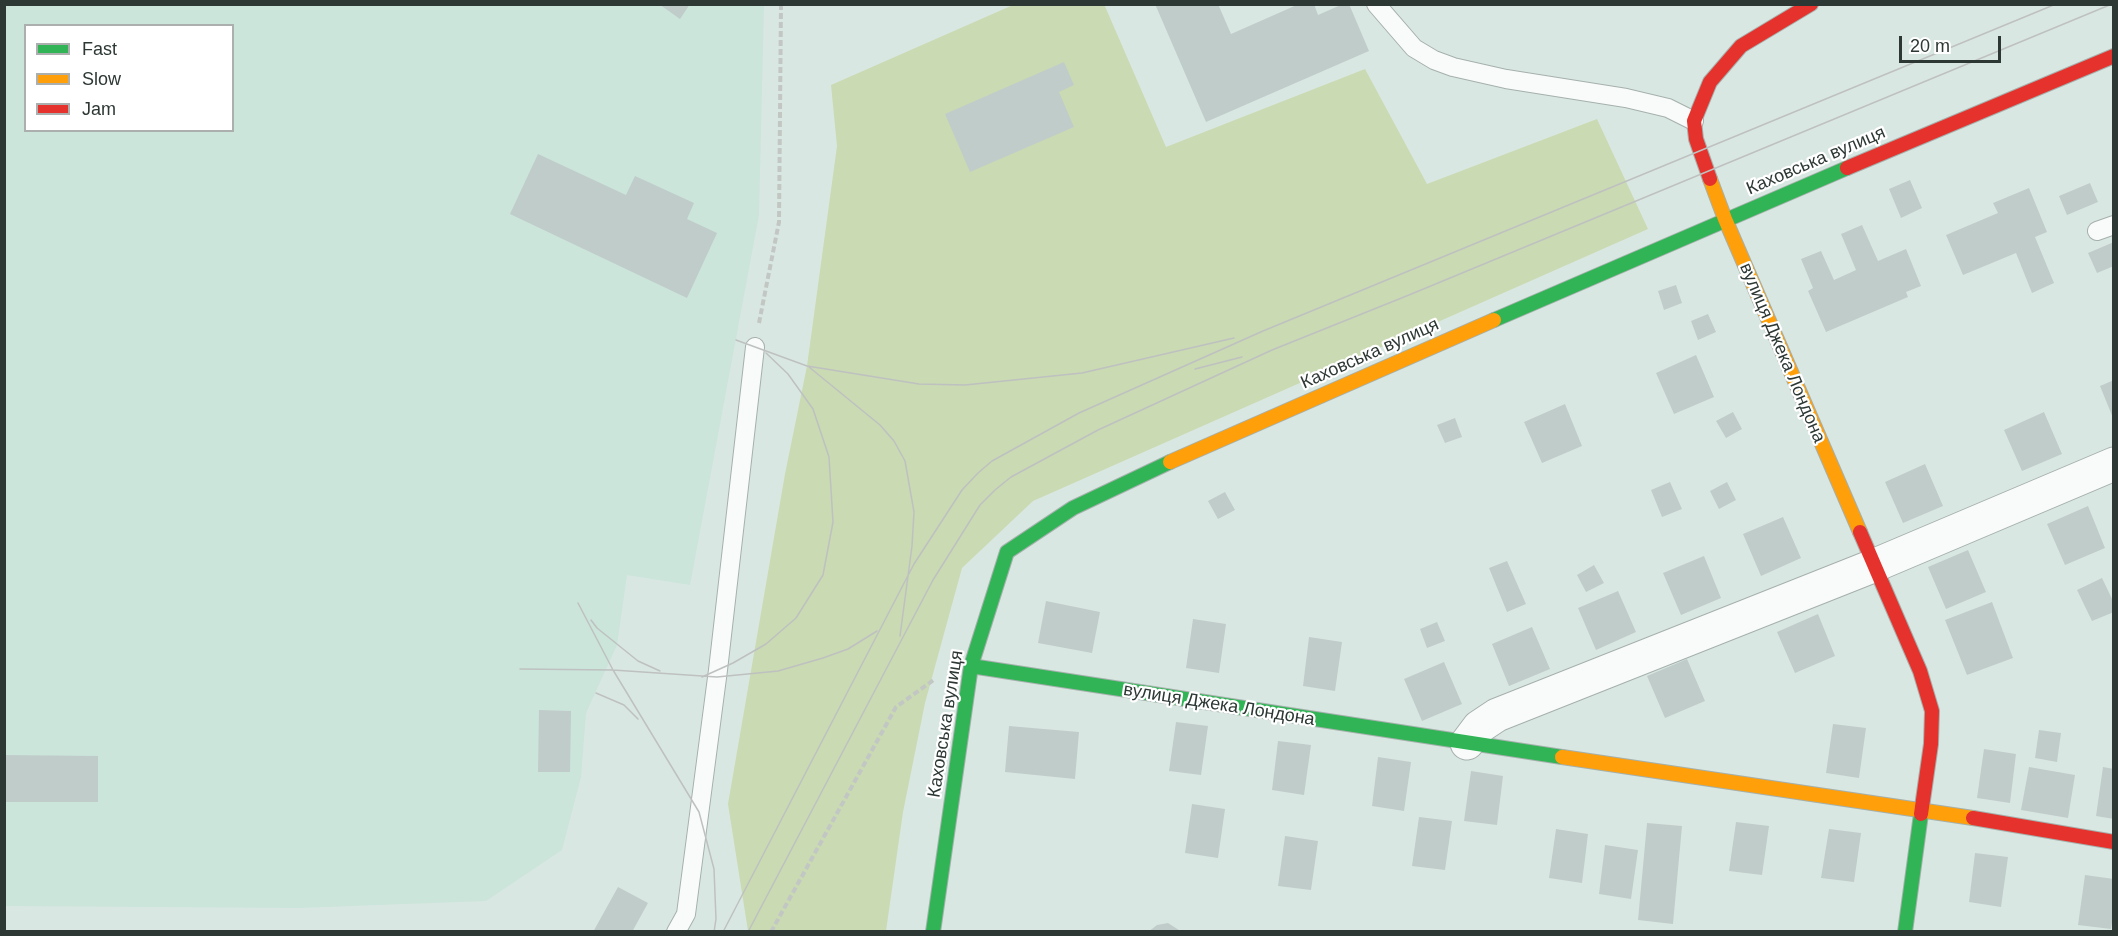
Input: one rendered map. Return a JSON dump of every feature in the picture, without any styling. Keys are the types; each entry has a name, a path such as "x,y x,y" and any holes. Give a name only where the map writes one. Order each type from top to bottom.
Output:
{"street":[{"path":"1695,130 1710,82 1742,46 1769,27 1811,4"},
{"name":"Каховська вулиця","path":"933,932 971,666 1007,552 1073,508 1191,453 1725,219 2114,56"},
{"name":"вулиця Джека Лондона","path":"1695,130 1725,219 1920,671 1932,711 1931,744 1905,932"},
{"path":"1467,743 1479,727 1497,715 1873,566 2114,464"},
{"name":"вулиця Джека Лондона","path":"971,666 1467,743 1922,810 2114,842"}],"lane":[{"path":"1376,4 1414,48 1434,60 1453,67 1506,79 1626,98 1668,108 1695,130"},
{"path":"676,932 686,914 718,670 755,347"}],"path":[{"path":"755,347 779,222 781,4"},
{"path":"771,932 896,707 940,676 971,666"}],"shaded area":[{"path":"5,5 764,5 759,215 690,585 627,575 617,645 586,713 581,777 562,850 486,901 299,908 5,906"}],"green space":[{"path":"1104,4 1166,147 1365,69 1427,184 1597,119 1648,229 1033,501 962,568 925,703 903,812 886,931 748,931 728,804 785,474 807,366 837,146 831,85 1013,5"}],"building":[{"path":"659,4 690,4 680,19"},
{"path":"1155,4 1218,4 1231,34 1299,4 1314,4 1318,15 1343,4 1349,4 1369,51 1206,122"},
{"path":"1064,62 1074,85 1059,92 1074,127 970,172 945,114"},
{"path":"538,154 626,195 635,176 694,203 687,219 717,233 687,298 510,214"},
{"path":"1910,180 1922,208 1901,218 1889,189"},
{"path":"2090,183 2098,202 2067,215 2059,196"},
{"path":"2029,188 2047,232 2035,237 2054,283 2032,293 2016,253 1963,275 1946,235 1998,213 1993,203"},
{"path":"1862,225 1878,261 1906,249 1921,286 1906,292 1908,297 1826,332 1808,291 1813,288 1801,259 1821,251 1834,280 1856,270 1841,234"},
{"path":"2114,242 2114,266 2097,273 2088,253"},
{"path":"1676,285 1682,303 1664,310 1658,291"},
{"path":"1708,314 1716,332 1698,340 1691,321"},
{"path":"1696,355 1714,397 1674,414 1656,373"},
{"path":"2114,380 2114,418 2113,418 2100,386"},
{"path":"1565,404 1582,446 1542,463 1524,422"},
{"path":"1733,412 1742,429 1726,438 1716,421"},
{"path":"2044,412 2062,454 2022,471 2004,430"},
{"path":"1455,418 1462,437 1445,443 1437,425"},
{"path":"1925,464 1943,506 1903,523 1885,482"},
{"path":"1670,482 1682,509 1662,517 1651,490"},
{"path":"1727,482 1736,500 1719,509 1710,491"},
{"path":"1225,492 1235,510 1218,519 1208,501"},
{"path":"2088,506 2105,548 2065,565 2047,524"},
{"path":"1783,517 1801,558 1761,576 1743,534"},
{"path":"1968,550 1986,592 1946,609 1928,567"},
{"path":"1704,556 1721,598 1681,615 1663,573"},
{"path":"1507,561 1526,604 1507,612 1489,568"},
{"path":"1594,565 1604,583 1586,592 1577,575"},
{"path":"2102,578 2114,603 2114,612 2092,621 2077,590"},
{"path":"1618,591 1636,632 1596,650 1578,608"},
{"path":"1046,601 1100,612 1092,653 1038,643"},
{"path":"1992,602 2013,658 1967,675 1945,620"},
{"path":"1818,614 1835,656 1795,673 1777,632"},
{"path":"1193,619 1226,624 1219,673 1186,668"},
{"path":"1437,622 1445,641 1427,648 1420,629"},
{"path":"1532,627 1550,669 1509,686 1492,644"},
{"path":"1309,637 1342,642 1335,691 1303,686"},
{"path":"1687,659 1705,701 1665,718 1647,676"},
{"path":"1444,662 1462,704 1422,721 1404,679"},
{"path":"539,710 571,711 570,772 538,772"},
{"path":"1176,722 1208,726 1201,775 1169,771"},
{"path":"1833,724 1866,728 1859,778 1826,773"},
{"path":"1009,726 1079,732 1075,779 1005,772"},
{"path":"2039,730 2061,733 2057,762 2035,758"},
{"path":"1278,741 1311,745 1304,795 1272,790"},
{"path":"1984,749 2016,754 2010,803 1977,798"},
{"path":"4,755 98,756 98,802 4,802"},
{"path":"1378,757 1411,762 1404,811 1372,806"},
{"path":"2029,767 2075,775 2068,818 2021,810"},
{"path":"2103,767 2114,769 2114,819 2096,816"},
{"path":"1471,771 1503,776 1497,825 1464,821"},
{"path":"1192,804 1225,809 1218,858 1185,853"},
{"path":"1419,817 1452,821 1445,870 1412,866"},
{"path":"1736,822 1769,826 1762,875 1729,871"},
{"path":"1647,823 1682,826 1673,924 1638,920"},
{"path":"1556,829 1588,834 1582,883 1549,878"},
{"path":"1829,829 1861,833 1854,882 1821,878"},
{"path":"1285,836 1318,841 1311,890 1278,886"},
{"path":"1605,845 1638,850 1631,899 1599,894"},
{"path":"1975,853 2008,857 2001,907 1969,902"},
{"path":"2085,875 2114,879 2114,910 2111,929 2078,925"},
{"path":"618,887 648,903 632,932 593,932"},
{"path":"1168,923 1182,932 1148,932 1157,925"}],"tram line":[{"path":"723,932 914,564 962,490 992,461 1079,413 1263,331 2056,4"},
{"path":"748,932 933,580 980,505 1011,477 1098,430 1272,350 2112,4"},
{"path":"736,340 807,366 919,384 965,385 1082,373 1234,338"},
{"path":"702,677 766,644 796,618 823,575 833,522 829,457 813,409 788,374 766,353"},
{"path":"1195,369 1242,357"},
{"path":"809,367 880,425 894,441 905,461 914,512 912,546 900,636"},
{"path":"578,603 613,670 699,812 714,869 716,919 714,932"},
{"path":"591,620 597,628 638,661 660,671"},
{"path":"520,669 613,670 717,677 778,671 848,649 877,631"},
{"path":"596,693 624,705 638,719"}],"traffic: fast":[{"path":"1494,320 1847,168"},
{"path":"933,932 971,666 1007,552 1073,508 1170,462"},
{"path":"971,666 1562,757"},
{"path":"1905,932 1921,814"}],"traffic: slow":[{"path":"1710,179 1725,219 1860,532"},
{"path":"1170,462 1494,320"},
{"path":"1562,757 1973,818"}],"traffic: jam":[{"path":"1710,179 1696,139 1694,121 1710,82 1741,46 1811,4"},
{"path":"1847,168 2114,56"},
{"path":"1860,532 1920,671 1932,711 1931,744 1921,814"},
{"path":"1973,818 2114,842"}]}
